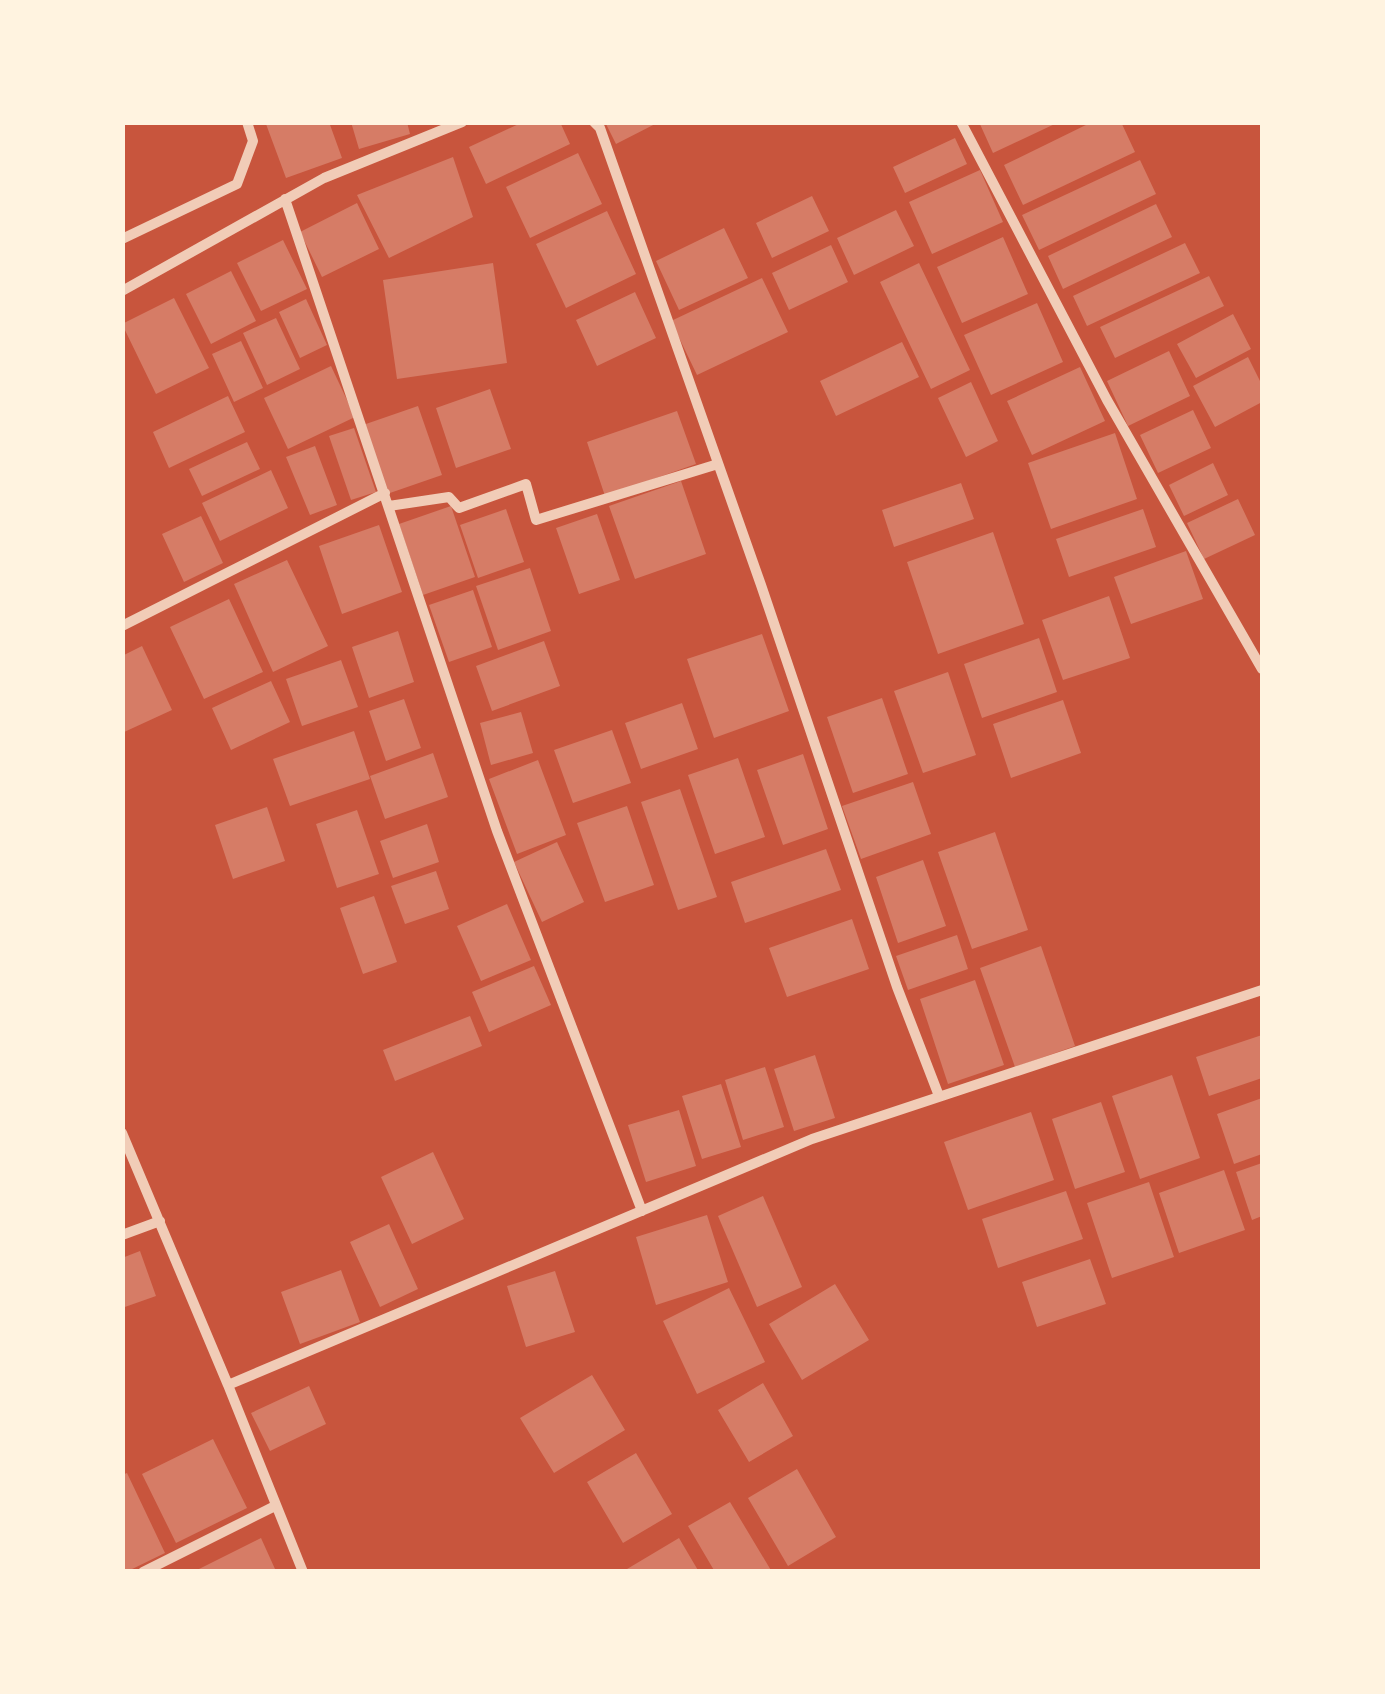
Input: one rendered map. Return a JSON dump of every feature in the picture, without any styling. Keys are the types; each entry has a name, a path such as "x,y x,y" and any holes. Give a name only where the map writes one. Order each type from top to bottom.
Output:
{"street":[{"path":"122,240 236,184 252,141 246,122"},
{"path":"122,291 324,178 462,122"},
{"path":"594,122 600,128 718,464 896,987 939,1096"},
{"path":"961,122 1107,400 1262,668"},
{"path":"284,200 497,831 642,1211"},
{"path":"389,506 450,497 459,508 526,484 536,520 718,464"},
{"path":"122,626 385,494"},
{"path":"228,1386 812,1139 1262,990"},
{"path":"122,1133 302,1572"},
{"path":"122,1235 160,1221"},
{"path":"143,1572 275,1506"}],"building":[{"path":"329,122 342,158 286,178 266,124"},
{"path":"351,122 407,122 410,134 359,149"},
{"path":"523,122 560,122 570,144 486,184 469,147"},
{"path":"605,122 659,122 616,144"},
{"path":"979,122 1059,122 993,153"},
{"path":"1092,122 1121,122 1135,152 1023,205 1004,165"},
{"path":"955,138 967,164 905,193 893,167"},
{"path":"578,153 602,204 530,238 506,187"},
{"path":"453,157 473,217 389,258 357,195"},
{"path":"1140,160 1156,194 1039,250 1022,215"},
{"path":"980,170 1003,222 932,254 909,202"},
{"path":"812,196 829,231 772,258 756,223"},
{"path":"357,203 379,249 322,277 300,232"},
{"path":"1156,204 1172,237 1063,289 1048,256"},
{"path":"896,210 914,246 854,275 837,238"},
{"path":"607,211 636,274 566,308 536,244"},
{"path":"724,228 748,278 679,310 656,261"},
{"path":"1003,237 1028,294 962,323 937,267"},
{"path":"283,240 307,289 261,311 237,263"},
{"path":"1185,243 1200,273 1087,326 1073,296"},
{"path":"831,245 848,282 789,310 772,273"},
{"path":"493,263 507,363 397,379 383,280"},
{"path":"919,263 970,370 931,389 880,282"},
{"path":"231,271 256,321 211,344 186,294"},
{"path":"1209,276 1224,306 1115,358 1100,327"},
{"path":"762,278 788,332 697,375 671,321"},
{"path":"635,292 656,338 597,366 576,320"},
{"path":"174,298 209,368 156,394 122,324"},
{"path":"306,299 327,345 300,358 279,312"},
{"path":"1037,303 1063,362 991,395 964,335"},
{"path":"1233,314 1251,349 1196,378 1177,344"},
{"path":"276,318 300,369 267,385 243,333"},
{"path":"241,341 263,388 234,402 212,354"},
{"path":"902,342 919,377 836,416 820,381"},
{"path":"1169,351 1190,396 1128,426 1107,381"},
{"path":"1248,357 1262,385 1262,402 1215,427 1193,386"},
{"path":"331,366 355,417 288,449 264,398"},
{"path":"1080,367 1105,421 1032,455 1007,401"},
{"path":"971,382 998,441 966,457 938,398"},
{"path":"490,389 511,449 456,468 436,408"},
{"path":"228,396 245,432 169,468 153,432"},
{"path":"418,406 442,475 387,494 363,425"},
{"path":"1193,410 1211,448 1158,473 1140,435"},
{"path":"677,411 696,464 605,496 587,442"},
{"path":"354,428 376,492 351,500 329,436"},
{"path":"1115,433 1137,499 1051,529 1028,463"},
{"path":"247,442 260,469 202,496 189,469"},
{"path":"315,446 337,505 310,515 286,457"},
{"path":"1213,463 1228,495 1184,516 1169,485"},
{"path":"271,470 288,508 220,541 202,503"},
{"path":"681,481 706,554 635,579 609,506"},
{"path":"961,483 974,519 894,547 882,510"},
{"path":"1238,499 1255,535 1204,559 1187,523"},
{"path":"451,506 475,577 423,595 399,524"},
{"path":"506,509 524,562 478,578 460,525"},
{"path":"1143,509 1156,547 1069,577 1056,539"},
{"path":"597,514 620,580 579,594 556,528"},
{"path":"201,516 223,563 184,582 162,534"},
{"path":"379,525 402,592 342,614 319,546"},
{"path":"993,532 1024,624 938,654 907,562"},
{"path":"1186,551 1203,599 1131,624 1114,577"},
{"path":"287,560 328,646 273,672 234,584"},
{"path":"530,568 551,631 498,650 476,586"},
{"path":"473,590 492,647 449,662 429,605"},
{"path":"1109,596 1130,658 1063,680 1042,620"},
{"path":"229,599 263,672 204,699 170,627"},
{"path":"398,631 414,682 369,698 352,647"},
{"path":"762,634 789,711 714,738 687,659"},
{"path":"1039,638 1057,692 982,718 964,664"},
{"path":"544,641 560,686 492,711 476,666"},
{"path":"142,646 172,710 122,733 122,656"},
{"path":"341,660 358,707 302,726 286,679"},
{"path":"948,672 976,755 923,773 894,691"},
{"path":"271,681 290,722 231,750 212,708"},
{"path":"882,698 908,774 853,793 827,717"},
{"path":"404,699 421,748 386,761 369,711"},
{"path":"1063,700 1081,753 1011,778 993,724"},
{"path":"682,703 698,749 641,769 625,723"},
{"path":"521,712 533,753 491,765 480,723"},
{"path":"612,730 631,783 573,803 554,750"},
{"path":"354,731 370,779 290,806 273,759"},
{"path":"433,753 448,797 385,819 370,776"},
{"path":"803,754 828,829 783,845 757,770"},
{"path":"738,758 765,837 715,854 688,775"},
{"path":"538,760 566,835 517,854 489,779"},
{"path":"913,782 931,834 861,859 842,806"},
{"path":"680,789 717,897 678,910 641,802"},
{"path":"627,806 654,885 605,902 577,823"},
{"path":"267,807 285,861 233,879 215,825"},
{"path":"357,810 379,874 337,888 316,824"},
{"path":"427,824 439,862 393,878 380,841"},
{"path":"995,832 1028,930 972,949 938,852"},
{"path":"557,842 584,902 542,922 514,862"},
{"path":"826,849 841,890 745,923 731,882"},
{"path":"923,860 946,926 898,943 876,877"},
{"path":"436,871 449,909 405,924 391,886"},
{"path":"374,896 397,962 363,974 340,908"},
{"path":"507,904 531,960 481,981 457,926"},
{"path":"852,919 869,969 787,997 769,948"},
{"path":"957,935 968,969 908,990 896,956"},
{"path":"1041,946 1075,1046 1015,1067 980,968"},
{"path":"534,966 551,1005 489,1032 472,992"},
{"path":"975,980 1004,1065 948,1084 920,999"},
{"path":"470,1016 482,1046 395,1081 383,1050"},
{"path":"1262,1035 1262,1078 1209,1096 1196,1057"},
{"path":"815,1055 835,1118 794,1131 774,1069"},
{"path":"765,1067 784,1127 743,1140 725,1080"},
{"path":"1172,1075 1200,1158 1140,1179 1112,1096"},
{"path":"721,1084 741,1147 702,1159 682,1096"},
{"path":"1262,1098 1262,1154 1234,1164 1217,1114"},
{"path":"1101,1102 1125,1172 1075,1189 1052,1119"},
{"path":"679,1110 696,1166 646,1182 628,1125"},
{"path":"1031,1112 1054,1180 968,1210 944,1142"},
{"path":"433,1152 464,1219 412,1244 381,1177"},
{"path":"1262,1163 1262,1216 1252,1220 1236,1172"},
{"path":"1224,1170 1245,1230 1179,1253 1159,1193"},
{"path":"1149,1182 1174,1257 1112,1278 1087,1203"},
{"path":"1066,1191 1083,1239 998,1268 982,1219"},
{"path":"763,1196 802,1287 757,1307 718,1216"},
{"path":"707,1215 728,1282 656,1305 636,1237"},
{"path":"389,1224 418,1289 380,1307 350,1242"},
{"path":"140,1251 156,1296 122,1308 122,1258"},
{"path":"1090,1259 1106,1304 1037,1327 1022,1282"},
{"path":"341,1270 360,1322 300,1344 281,1292"},
{"path":"555,1271 575,1332 526,1347 507,1286"},
{"path":"835,1284 869,1340 802,1380 769,1324"},
{"path":"729,1288 765,1362 697,1394 663,1321"},
{"path":"592,1375 625,1430 554,1473 520,1418"},
{"path":"763,1383 793,1436 749,1462 718,1410"},
{"path":"309,1386 326,1424 270,1451 251,1413"},
{"path":"213,1439 247,1508 176,1543 142,1474"},
{"path":"636,1453 672,1514 623,1543 587,1482"},
{"path":"797,1469 836,1537 788,1566 748,1498"},
{"path":"127,1473 165,1553 126,1572 122,1565 122,1475"},
{"path":"730,1502 772,1572 715,1572 688,1526"},
{"path":"261,1538 275,1569 269,1572 193,1572"},
{"path":"679,1538 699,1572 622,1572"}]}
